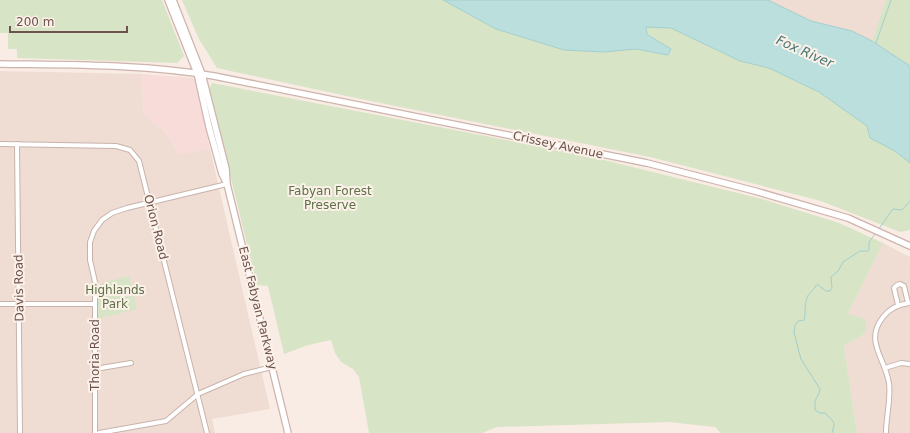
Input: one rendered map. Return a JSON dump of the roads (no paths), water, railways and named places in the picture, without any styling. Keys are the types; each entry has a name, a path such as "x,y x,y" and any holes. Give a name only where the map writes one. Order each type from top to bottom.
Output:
{"main road":[{"path":"168,0 175,11"},
{"path":"173,0 175,11"},
{"name":"East Fabyan Parkway","path":"175,11 200,74 209,127 222,174 227,184 288,433"},
{"name":"Crissey Avenue","path":"0,64 115,66 200,74 647,163 755,191 848,218 910,246"}],"street":[{"name":"Orion Road","path":"0,144 116,146 130,150 139,161 207,433"},
{"name":"Davis Road","path":"17,144 20,433"},
{"name":"Thoria Road","path":"95,433 95,282 89,250 94,231 102,220 112,213 227,184"},
{"path":"886,433 889,389 885,368 876,346 874,336 878,324 886,312 898,305 909,303 904,286 900,284 894,288 898,305"},
{"path":"0,304 95,304"},
{"path":"95,369 131,363"},
{"path":"885,368 901,363 910,364"},
{"path":"99,433 166,421 198,394 244,374 272,367"}],"water":[{"name":"Fox River","path":"443,0 768,0 811,21 852,31 872,41 910,66 910,163 895,151 870,138 867,126 819,92 769,68 740,61 671,28 646,27 647,34 671,49 668,55 636,49 604,52 564,50 496,29"}],"waterway":[{"path":"876,43 891,0"},
{"path":"878,230 893,209 902,210 910,201"},
{"path":"832,433 834,426 832,420 825,413 820,413 815,410 815,401 820,389 801,359 794,332 795,325 798,321 804,320 808,296 816,285 826,291 830,291 832,288 831,277 838,271 843,262 860,251 868,251 869,242 875,234"}],"park label":[{"name":"Fabyan Forest Preserve","path":"330,198"},
{"name":"Highlands Park","path":"115,297"}]}
